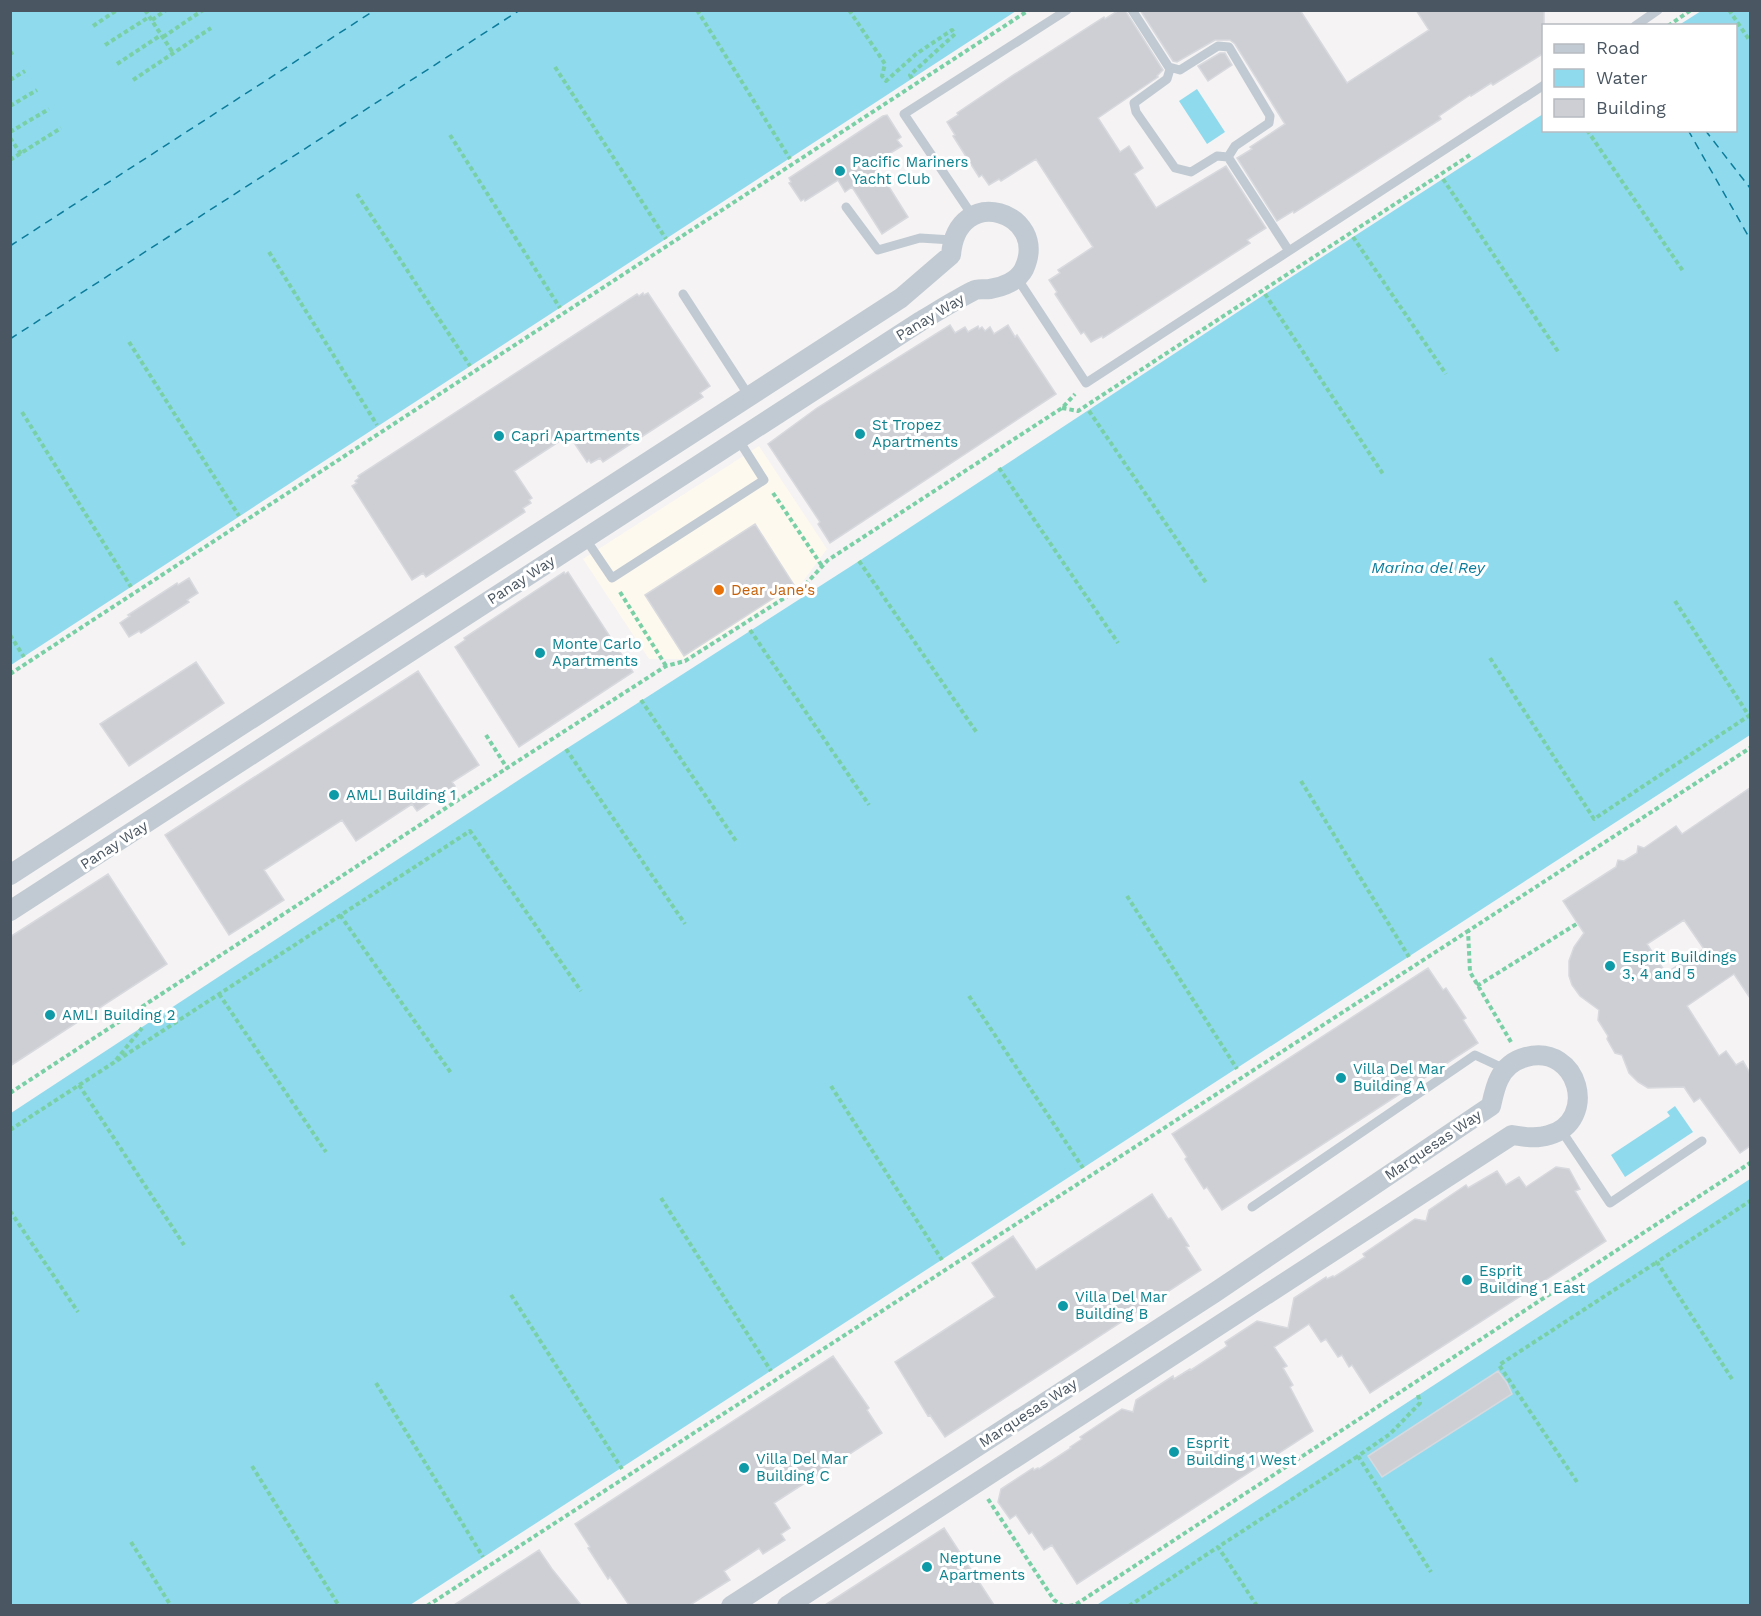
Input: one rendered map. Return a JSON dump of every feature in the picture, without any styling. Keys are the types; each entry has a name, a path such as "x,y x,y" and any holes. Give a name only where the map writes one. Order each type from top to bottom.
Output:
{"street":[{"path":"972,215 988,211 1003,213 1018,222 1026,234 1029,253 1024,270 1017,278"},
{"name":"Panay Way","path":"10,875 901,298 951,255 952,240 961,224 972,215"},
{"name":"Panay Way","path":"10,911 921,321 976,289 1005,286 1017,278"},
{"path":"1513,1064 1533,1055 1547,1056 1564,1065 1576,1081 1578,1095 1576,1108 1571,1120 1561,1130"},
{"name":"Marquesas Way","path":"731,1605 1214,1293 1491,1106 1499,1079 1513,1064"},
{"name":"Marquesas Way","path":"787,1605 1512,1135 1539,1137 1561,1130"},
{"path":"1214,1293 1229,1319"},
{"path":"960,1457 977,1482"}],"lane":[{"path":"972,215 904,114 1066,10"},
{"path":"1132,10 1170,67 1180,70 1218,46 1229,47 1270,116 1269,123 1235,146 1228,157"},
{"path":"1638,24 1658,10"},
{"path":"1170,67 1167,79 1134,103 1136,112 1175,168 1191,172 1217,156 1228,157"},
{"path":"1017,278 1086,383 1542,86"},
{"path":"1228,157 1289,251"},
{"path":"846,207 878,250 920,238 952,240"},
{"path":"683,294 748,396"},
{"path":"585,538 612,578 764,480 738,439"},
{"path":"1252,1208 1475,1055 1513,1064"},
{"path":"1561,1130 1610,1203 1702,1141"}],"path":[{"path":"93,26 117,10"},
{"path":"145,10 173,53"},
{"path":"105,45 166,10"},
{"path":"117,64 203,10"},
{"path":"697,10 790,159"},
{"path":"849,10 885,64 882,76 886,81 916,54 952,30 955,34 910,75 912,79"},
{"path":"10,674 1029,10"},
{"path":"1671,24 1691,10"},
{"path":"1730,10 1750,41"},
{"path":"133,80 210,28"},
{"path":"555,67 666,239"},
{"path":"10,80 25,71"},
{"path":"10,106 37,90"},
{"path":"10,132 49,109"},
{"path":"10,160 61,128"},
{"path":"1588,132 1683,271"},
{"path":"450,135 560,308"},
{"path":"10,138 21,154"},
{"path":"1062,408 1078,411 1474,152"},
{"path":"1443,179 1558,353"},
{"path":"357,194 470,366"},
{"path":"1353,237 1446,374"},
{"path":"269,252 377,425"},
{"path":"1265,294 1383,474"},
{"path":"129,342 239,516"},
{"path":"10,1093 666,666 685,661 804,585 838,553 1062,408 1086,383"},
{"path":"1089,411 1208,584"},
{"path":"22,412 131,587"},
{"path":"999,468 1118,643"},
{"path":"764,480 822,566"},
{"path":"859,561 977,733"},
{"path":"612,578 666,666"},
{"path":"1490,658 1594,819 1750,716 1675,601"},
{"path":"750,630 869,805"},
{"path":"10,635 24,657"},
{"path":"641,700 736,841"},
{"path":"486,735 507,768"},
{"path":"427,1605 1750,748"},
{"path":"566,749 685,924"},
{"path":"1301,781 1409,957"},
{"path":"10,1130 470,831 581,991"},
{"path":"1127,896 1237,1069"},
{"path":"340,915 451,1073"},
{"path":"1477,986 1578,923"},
{"path":"1468,931 1470,972 1513,1064"},
{"path":"219,994 326,1152"},
{"path":"969,996 1083,1168"},
{"path":"113,1063 142,1028"},
{"path":"79,1085 184,1245"},
{"path":"831,1086 942,1260"},
{"path":"1073,1605 1750,1163"},
{"path":"661,1198 771,1371"},
{"path":"1577,1482 1499,1365 1750,1201"},
{"path":"10,1211 78,1312"},
{"path":"1657,1262 1732,1379"},
{"path":"511,1295 622,1469"},
{"path":"376,1383 483,1557"},
{"path":"1129,1605 1390,1434 1420,1402 1418,1395"},
{"path":"1358,1456 1431,1572"},
{"path":"252,1466 339,1605"},
{"path":"977,1482 1054,1600 1063,1605"},
{"path":"131,1542 171,1605"},
{"path":"1218,1547 1257,1605"}],"shaded area":[{"path":"759,446 827,549 801,584 684,659 649,659 583,559"}],"water":[{"path":"11,10 1016,10 1016,11 11,665"},
{"name":"Marina del Rey","path":"1701,11 1750,11 1750,735 410,1605 11,1605 11,1113 1542,115 1542,132 1737,132 1737,24 1681,24"},
{"path":"1197,89 1225,132 1207,144 1179,101"},
{"path":"1675,1106 1693,1132 1625,1177 1611,1155 1670,1116 1667,1112"},
{"path":"1750,1179 1750,1605 1095,1606"}],"building":[{"path":"1119,10 1125,10 1163,70 1158,77 1098,118 1120,152 1129,146 1143,168 1134,174 1156,208 1226,166 1266,228 1247,240 1250,243 1103,338 1102,336 1091,342 1084,332 1081,334 1055,294 1057,292 1049,280 1060,273 1058,270 1093,247 1036,159 1001,181 999,179 989,185 982,175 979,177 953,136 955,135 947,122 1015,74 1104,17 1105,19"},
{"path":"1140,10 1300,10 1347,83 1429,30 1416,10 1544,10 1542,54 1493,85 1491,83 1470,95 1439,116 1441,119 1294,213 1293,211 1277,221 1237,158 1285,124 1235,44 1230,40 1215,40 1177,62 1173,61"},
{"path":"1220,53 1225,53 1232,65 1208,81 1198,66"},
{"name":"Pacific Mariners Yacht Club","path":"887,115 901,137 897,140 902,146 874,163 908,217 882,234 852,187 845,192 838,180 805,201 804,199 801,201 789,183 791,182 789,178"},
{"name":"Capri Apartments","path":"643,293 644,295 648,293 710,386 700,393 703,397 603,462 600,458 591,463 589,460 587,462 569,435 514,471 532,498 529,500 531,503 523,508 525,512 426,577 423,573 412,580 352,486 357,483 355,481 359,478 358,476 637,294 639,296"},
{"name":"St Tropez Apartments","path":"950,325 955,333 965,327 968,332 978,326 979,329 982,327 985,331 990,327 994,334 1008,325 1056,394 830,543 818,524 820,522 768,444 817,408"},
{"name":"Dear Jane's","path":"755,524 794,585 684,656 645,595"},
{"name":"Monte Carlo Apartments","path":"564,572 565,574 568,572 633,672 519,747 455,647 465,640 464,638"},
{"path":"189,578 198,593 187,600 189,602 141,633 139,631 129,637 120,623 130,616 128,615 177,583 178,585"},
{"path":"196,662 224,703 129,766 100,724"},
{"name":"AMLI Building 1","path":"418,671 479,765 452,782 455,786 417,811 412,804 356,841 342,820 264,870 284,900 229,935 165,835"},
{"name":"Esprit Buildings 3, 4 and 5","path":"1750,788 1750,998 1734,974 1687,1006 1719,1056 1726,1051 1736,1065 1743,1061 1750,1073 1750,1146 1740,1153 1700,1098 1694,1102 1684,1087 1648,1088 1629,1073 1622,1055 1615,1053 1607,1039 1608,1036 1598,1020 1599,1010 1580,996 1569,976 1569,961 1574,947 1584,933 1563,901 1616,867 1618,860 1624,861 1637,853 1638,846 1644,848 1676,826 1682,834","holes":["1684,920 1704,949 1666,973 1647,944"]},
{"name":"AMLI Building 2","path":"108,874 167,964 10,1066 10,937"},
{"name":"Villa Del Mar Building A","path":"1428,968 1443,990 1446,988 1466,1018 1463,1020 1478,1043 1222,1210 1207,1187 1204,1189 1172,1134"},
{"path":"1556,1167 1569,1169 1580,1189 1575,1191 1606,1241 1370,1393 1352,1365 1349,1367 1342,1355 1338,1357 1326,1339 1321,1342 1309,1324 1274,1347 1287,1366 1283,1368 1293,1385 1290,1387 1313,1431 1077,1584 1052,1545 1044,1550 1032,1532 1029,1534 1016,1515 1010,1519 998,1502 1001,1489 1033,1468 1034,1470 1039,1469 1071,1448 1082,1439 1080,1437 1122,1409 1133,1412 1136,1400 1173,1376 1174,1379 1191,1370 1227,1346 1225,1342 1257,1321 1288,1328 1294,1298 1326,1277 1327,1279 1334,1277 1365,1257 1363,1254 1415,1219 1426,1221 1429,1210 1466,1185 1468,1188 1497,1171 1506,1185 1519,1177 1526,1187"},
{"name":"Villa Del Mar Building B","path":"1152,1194 1168,1219 1171,1218 1201,1270 945,1437 930,1415 928,1416 895,1362 995,1297 972,1263 1013,1236 1036,1270"},
{"name":"Villa Del Mar Building C","path":"833,1356 869,1408 867,1410 882,1433 774,1503 790,1528 781,1534 785,1540 763,1554 759,1548 724,1571 730,1580 690,1605 629,1605 610,1577 608,1579 575,1524"},
{"path":"1498,1371 1512,1394 1382,1477 1368,1456"},
{"name":"Neptune Apartments","path":"944,1528 994,1605 825,1605"},
{"path":"539,1550 581,1605 454,1605"}],"ferry route":[{"path":"10,246 375,10"},
{"path":"10,339 520,10"},
{"path":"1689,132 1750,239"},
{"path":"1707,132 1750,188"}],"place":[{"name":"Pacific Mariners Yacht Club","path":"840,171"},
{"name":"St Tropez Apartments","path":"860,434"},
{"name":"Capri Apartments","path":"499,436"},
{"name":"Dear Jane's","path":"719,590"},
{"name":"Monte Carlo Apartments","path":"540,653"},
{"name":"AMLI Building 1","path":"334,795"},
{"name":"Esprit Buildings 3, 4 and 5","path":"1610,966"},
{"name":"AMLI Building 2","path":"50,1015"},
{"name":"Villa Del Mar Building A","path":"1341,1078"},
{"name":"Esprit Building 1 East","path":"1467,1280"},
{"name":"Villa Del Mar Building B","path":"1063,1306"},
{"name":"Esprit Building 1 West","path":"1174,1452"},
{"name":"Villa Del Mar Building C","path":"744,1468"},
{"name":"Neptune Apartments","path":"927,1567"}]}
